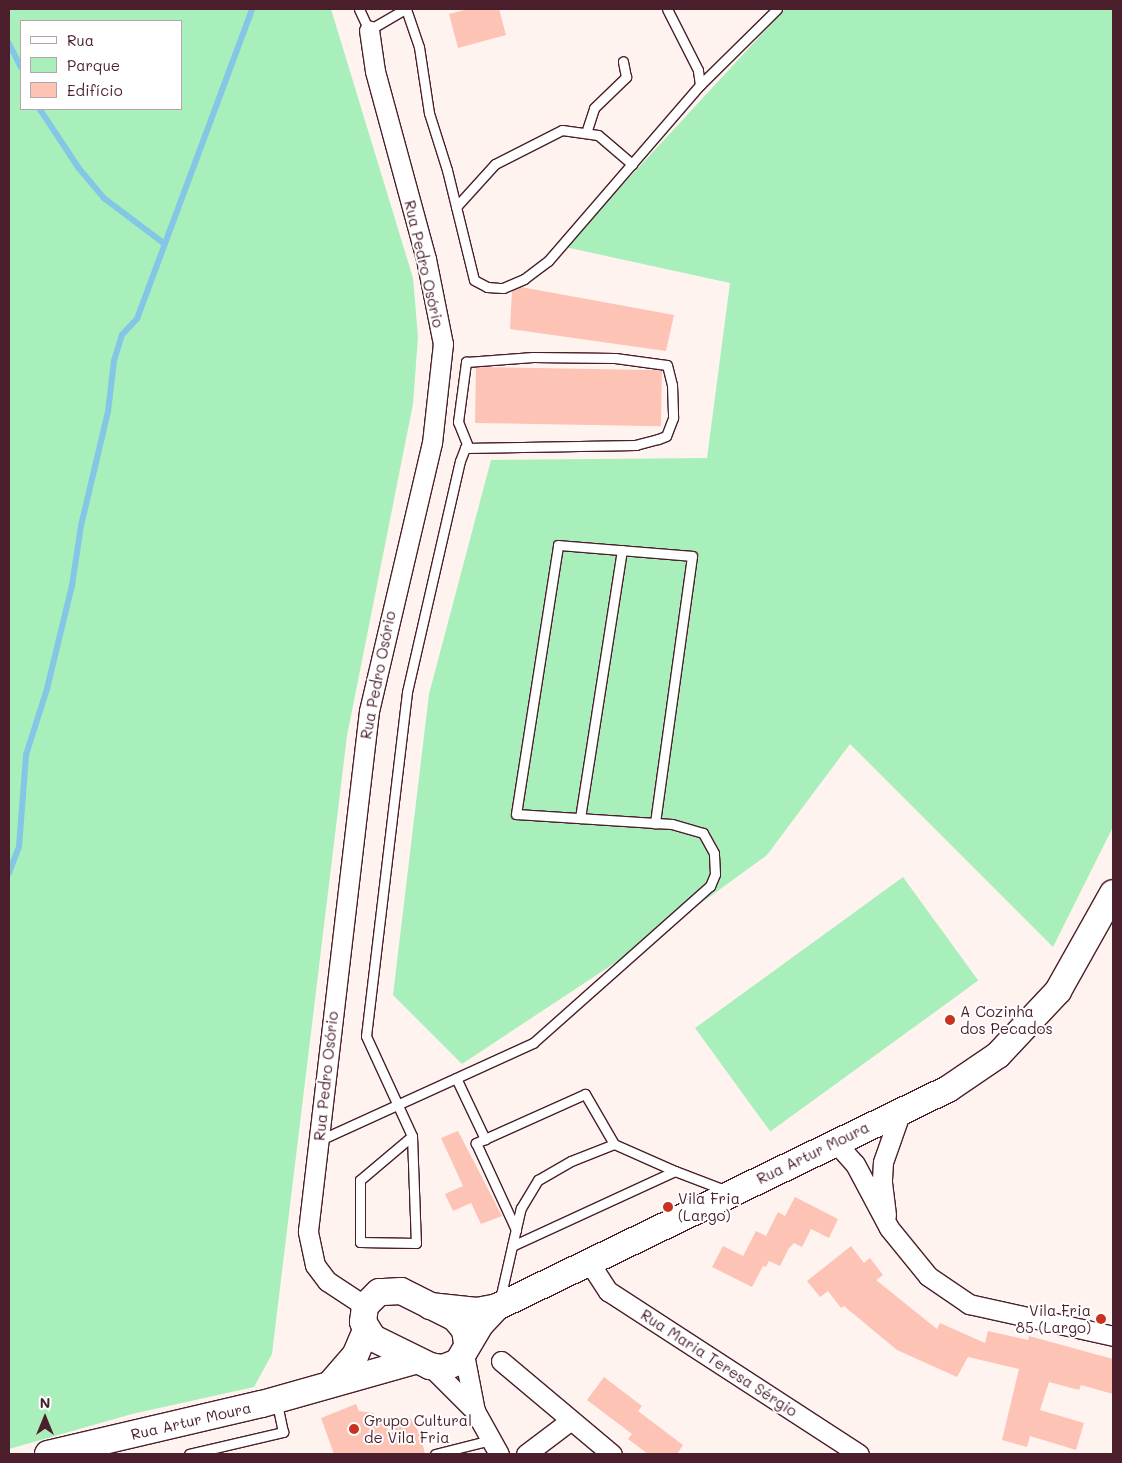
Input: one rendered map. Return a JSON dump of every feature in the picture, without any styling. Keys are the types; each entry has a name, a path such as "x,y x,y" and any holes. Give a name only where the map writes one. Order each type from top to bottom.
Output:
{"main road":[{"name":"Rua Artur Moura","path":"48,1454 277,1400 332,1382 424,1363 452,1366 497,1307 836,1143 973,1074 1015,1039 1058,991 1113,893"},
{"path":"332,1382 355,1356 366,1318 379,1292 393,1290 430,1306 461,1323 466,1349"},
{"path":"430,1306 477,1310 497,1307"},
{"path":"366,1318 373,1338 424,1363"}],"street":[{"name":"Rua Pedro Osório","path":"366,1318 327,1281 310,1253 308,1230 320,1140 337,964 368,711 432,443 442,344 426,260 375,71 369,30"},
{"path":"888,1228 882,1197 883,1162 901,1111"},
{"path":"836,1143 855,1164 888,1228 928,1276 969,1304 1113,1336"},
{"name":"Rua Maria Teresa Sérgio","path":"589,1262 608,1291 859,1454"},
{"path":"466,1349 475,1411"},
{"path":"501,1361 612,1454"},
{"path":"424,1363 475,1411 495,1447"},
{"path":"526,1454 571,1420"}],"lane":[{"path":"359,9 369,30 405,9 419,47 429,113 456,207 474,280 487,288 502,288 524,279 548,261 700,85 778,9"},
{"path":"667,9 698,70 700,85"},
{"path":"586,133 594,108 626,77 623,61"},
{"path":"456,207 495,164 562,130 598,135 632,164"},
{"path":"412,1136 360,1180 360,1242 416,1243 412,1136 399,1102 366,1036 407,692 465,448 467,444 458,422 466,362 533,357 615,358 667,365 672,385 673,418 666,436 636,445 465,448"},
{"path":"320,1140 399,1102 533,1043 710,886 715,874 714,852 703,833 672,824 655,823 580,818 516,814 558,545 692,556 655,823"},
{"path":"580,818 622,550"},
{"path":"456,1078 485,1139"},
{"path":"516,1230 476,1143 585,1094 614,1144 675,1171 732,1193"},
{"path":"497,1307 521,1208 538,1180 571,1161 614,1144"},
{"path":"512,1246 675,1171"},
{"path":"189,1454 283,1432 277,1400"},
{"path":"435,1454 495,1447"}],"green space":[{"path":"9,9 331,9 413,278 418,337 413,404 347,736 272,1354 254,1387 132,1414 9,1449"},
{"path":"785,9 1113,9 1113,827 1053,947 850,744 767,855 657,935 462,1064 393,995 429,694 491,460 707,458 730,283 565,247"},
{"path":"903,877 978,981 770,1132 695,1028"}],"building":[{"path":"468,9 499,9 506,35 458,48 449,14"},
{"path":"521,287 674,315 666,351 510,329 512,291"},
{"path":"476,367 662,370 661,426 475,423"},
{"path":"458,1131 502,1216 481,1224 471,1203 453,1211 445,1194 463,1186 441,1138"},
{"path":"795,1197 838,1219 829,1238 811,1229 802,1247 794,1243 789,1248 780,1266 769,1261 766,1267 763,1266 752,1287 712,1267 723,1246 743,1256 756,1231 766,1236 778,1212 785,1216"},
{"path":"851,1246 864,1263 870,1258 883,1275 876,1280 937,1329 940,1323 985,1343 988,1331 1028,1340 1029,1336 1113,1359 1113,1394 1081,1385 1079,1390 1049,1382 1040,1410 1084,1423 1076,1450 1030,1436 1027,1447 1002,1440 1019,1369 968,1357 957,1377 897,1350 844,1306 841,1308 828,1291 820,1297 807,1281"},
{"path":"604,1377 642,1406 638,1411 683,1445 677,1454 648,1454 628,1439 632,1434 587,1400"},
{"name":"Grupo Cultural de Vila Fria","path":"356,1404 359,1411 374,1413 388,1430 410,1418 420,1434 425,1454 334,1454 321,1418"}],"waterway":[{"path":"9,873 19,847 26,755 47,689 72,586 81,526 108,412 114,361 122,335 137,319 252,9"},
{"path":"9,43 20,65"},
{"path":"41,110 79,168 104,198 164,243"}],"place":[{"name":"A Cozinha dos Pecados","path":"950,1020"},
{"name":"Vila Fria (Largo)","path":"668,1207"},
{"name":"Vila Fria 85 (Largo)","path":"1101,1319"},
{"name":"Grupo Cultural de Vila Fria","path":"354,1429"}]}
